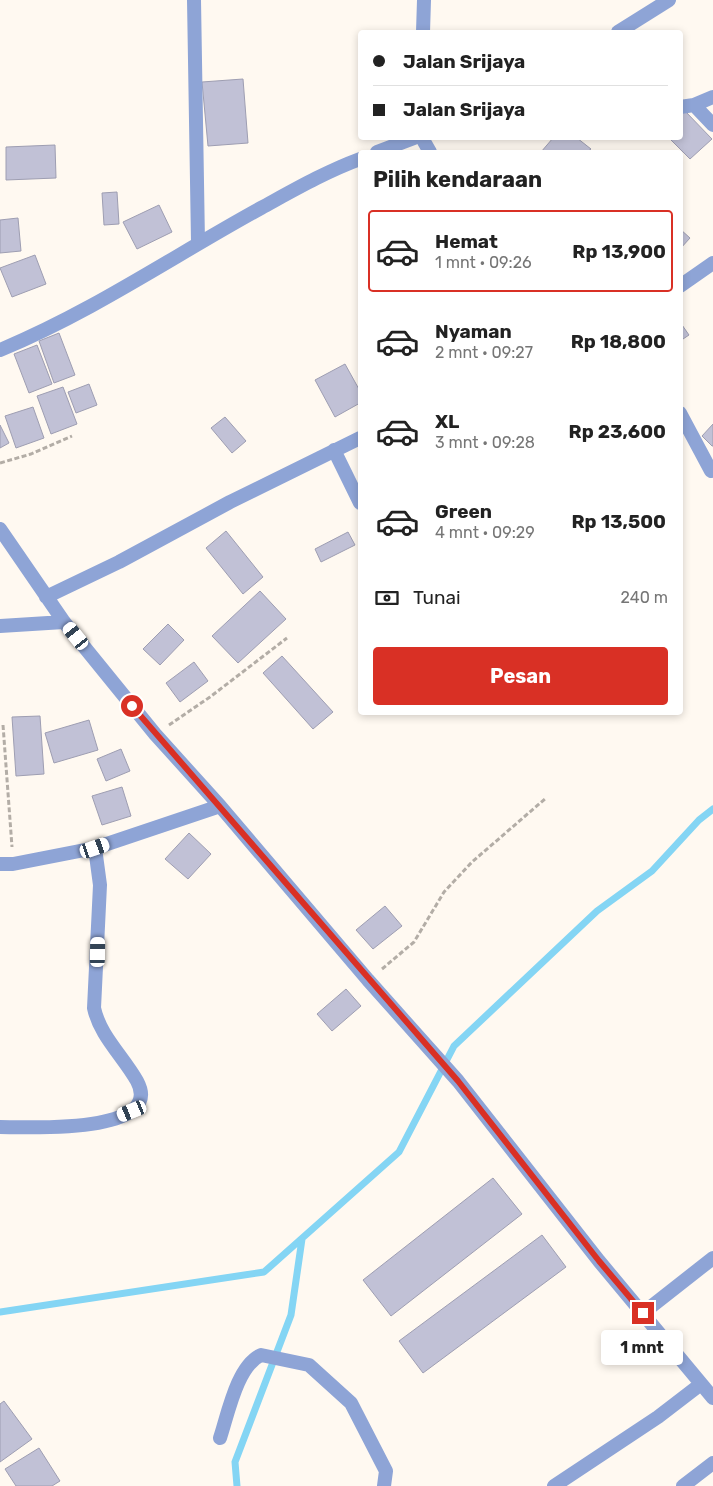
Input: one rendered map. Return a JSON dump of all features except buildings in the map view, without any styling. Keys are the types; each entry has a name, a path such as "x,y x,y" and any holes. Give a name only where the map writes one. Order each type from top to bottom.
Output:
{"street":[{"path":"194,0 198,242"},
{"path":"423,30 424,0"},
{"path":"621,30 669,0"},
{"path":"683,107 694,105 713,97"},
{"path":"694,105 713,125"},
{"path":"382,150 409,140"},
{"path":"0,350 106,297 198,242 326,172 358,160"},
{"path":"683,284 713,263"},
{"path":"683,419 711,471"},
{"path":"46,597 119,562 230,502 358,439"},
{"path":"334,450 358,498"},
{"path":"0,529 64,622 154,734 220,806 368,980 458,1081 599,1261 713,1398"},
{"path":"0,626 64,622"},
{"path":"7,864 95,848 220,806"},
{"path":"0,1127 101,1124 132,1111 139,1105 141,1094 137,1081 104,1033 94,1008 100,885 95,848"},
{"path":"643,1313 713,1258"},
{"path":"220,1438 238,1383 251,1362 262,1355 309,1365 351,1403 386,1471 384,1486"},
{"path":"554,1486 658,1416 701,1384"},
{"path":"683,1486 713,1463"}],"path":[{"path":"0,464 31,454 72,436"},
{"path":"154,734 210,697 287,638"},
{"path":"4,725 7,864"},
{"path":"368,980 414,942 444,892 472,862 546,798"}],"waterway":[{"path":"0,1312 264,1272 399,1152 454,1046 597,911 652,871 699,820 713,809"},
{"path":"237,1486 235,1462 291,1315 302,1239"}],"route":[{"path":"132,706 154,734 220,806 368,980 458,1081 599,1261 643,1313"}]}
